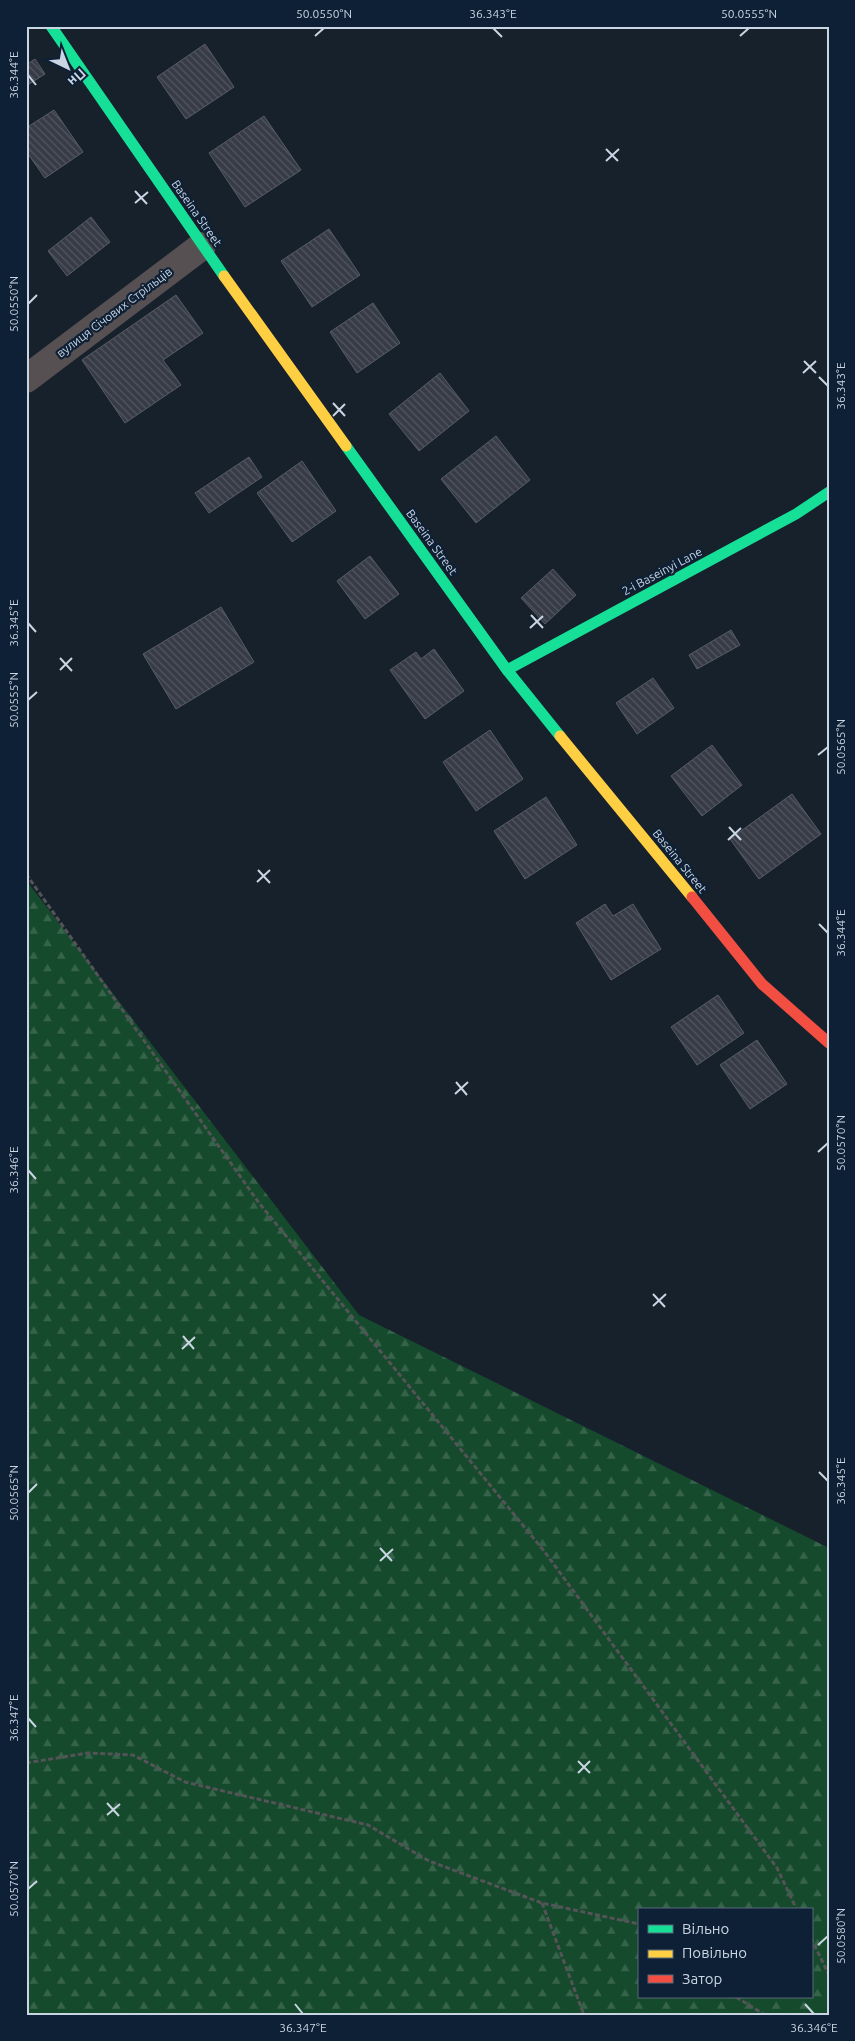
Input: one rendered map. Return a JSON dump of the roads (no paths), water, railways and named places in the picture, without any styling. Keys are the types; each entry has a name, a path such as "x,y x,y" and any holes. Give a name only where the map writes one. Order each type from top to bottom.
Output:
{"street":[{"name":"Baseina Street","path":"51,26 202,246 507,670 762,984 829,1043"},
{"name":"вулиця Січових Стрільців","path":"26,379 202,246"},
{"name":"2-i Baseinyi Lane","path":"507,670 796,514 829,492"}]}
